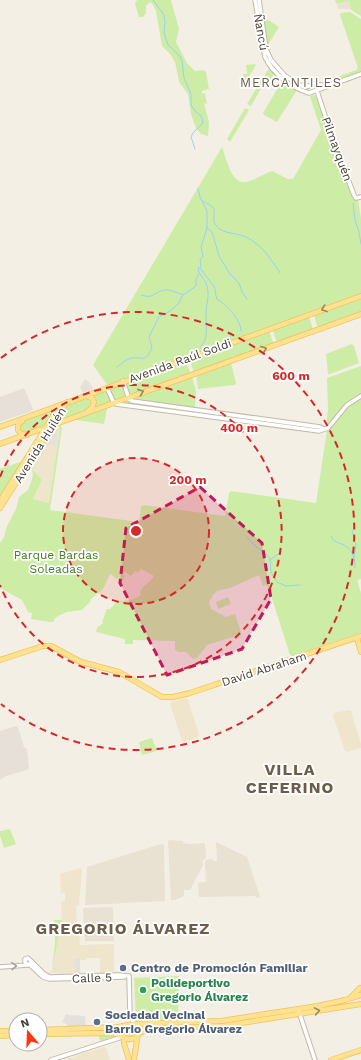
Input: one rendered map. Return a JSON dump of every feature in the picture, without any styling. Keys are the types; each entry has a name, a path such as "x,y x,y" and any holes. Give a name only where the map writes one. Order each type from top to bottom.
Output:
{"main road":[{"name":"Avenida Raúl Soldi","path":"0,427 123,381 361,296"},
{"name":"Avenida Raúl Soldi","path":"0,444 361,314"},
{"path":"82,415 92,408 94,404 91,397 84,396"},
{"name":"Avenida Huilén","path":"0,508 67,402"},
{"name":"Avenida Huilén","path":"0,501 60,405"},
{"path":"27,435 19,433 18,426 21,421 30,416"},
{"path":"36,432 40,432 42,436"},
{"path":"359,637 361,646"},
{"path":"359,637 361,652"},
{"name":"David Abraham","path":"0,660 49,645 81,662 116,670 157,694 166,697 190,693 359,637"},
{"path":"48,1034 113,1033 131,1040 147,1029 223,1026 299,1014 353,998 360,988"},
{"path":"353,998 361,1004"},
{"path":"48,1030 124,1027 134,1024 221,1021 298,1009 353,998 358,1000 361,1004"},
{"path":"134,1024 138,1030 134,1060"},
{"path":"124,1027 121,1032 129,1060"},
{"path":"331,1060 361,1050"}],"street":[{"name":"Ñancú","path":"255,0 266,59 282,79 308,92"},
{"name":"Ñancú","path":"259,0 266,49 269,58 287,77 302,86 308,86"},
{"path":"308,92 361,74"},
{"path":"308,92 305,89 308,86 317,84 329,85"},
{"name":"Pilmayquén","path":"317,84 319,88 317,90 319,99 334,143 356,198 361,197"},
{"path":"308,92 315,94 319,99"},
{"path":"123,381 129,397 134,401 320,427 324,429"},
{"path":"107,388 114,403 319,431 328,428 348,405 361,396"},
{"name":"Calle 5","path":"31,960 44,974 50,977 128,976 49,980 28,965 31,960"},
{"path":"0,967 28,965"},
{"path":"128,976 130,1016 134,1024"},
{"path":"298,1009 315,1060"},
{"path":"124,1027 130,1016"},
{"path":"51,1060 123,1037"}],"highlighted area":[{"path":"200,487 262,543 271,599 242,649 167,675 120,583 126,528"}],"shaded area":[{"path":"349,1 351,9 338,9 337,4"},
{"path":"85,379 90,383 93,389 83,393 80,387"},
{"path":"24,388 33,409 32,411 0,422 0,397"},
{"path":"58,427 60,428 49,503 33,499 42,480 32,469"},
{"path":"58,427 57,446 46,444 50,439 52,439 52,434"},
{"path":"186,698 188,700 199,734 198,737 184,742 182,741 170,704 171,702"},
{"path":"349,710 351,711 361,748 347,752 345,751 333,716 334,713"},
{"path":"16,726 18,727 24,747 27,749 29,768 27,770 6,776 0,780 0,731"},
{"path":"169,840 183,841 183,843 189,844 205,844 206,858 202,861 203,865 190,890 184,890 184,895 175,900 171,900"},
{"path":"216,842 247,857 260,897 199,897 198,883 206,882 206,860 213,859 213,861 217,861"},
{"path":"161,844 164,845 165,901 85,905 87,867"},
{"path":"81,868 79,905 76,906 77,929 79,930 80,945 114,944 114,971 113,973 100,973 100,958 87,958 86,960 80,960 80,974 49,973 52,969 60,930 62,930 61,901 65,901 65,893 61,893 60,874"},
{"path":"113,907 114,941 85,941 83,908"},
{"path":"80,958 80,974 75,974 74,959"},
{"path":"66,1014 85,1016 86,1026 67,1027 67,1024 62,1022"},
{"path":"104,1047 106,1048 110,1060 63,1060"}],"green space":[{"path":"137,0 171,0 179,29 176,42 187,63 195,71 204,70 206,72 209,89 202,91 202,94 205,93 207,104 204,103 209,122 208,136 201,134 196,128 191,114 188,94 179,82 175,62 162,46 156,11 153,5 150,2 146,6 146,13 143,17 139,17 135,4"},
{"path":"335,0 361,0 361,16 351,10 349,1 336,4"},
{"path":"350,12 361,19 361,72 326,85 323,84 323,82 358,68 340,15 341,13"},
{"path":"264,19 267,19 279,27 268,45 263,21"},
{"path":"246,65 256,65 245,83 243,74 247,74"},
{"path":"269,68 274,74 270,80 267,78 251,106 247,104"},
{"path":"282,81 297,90 277,122 263,113"},
{"path":"313,94 316,97 355,201 358,200 361,218 361,294 108,386 93,365 222,147 230,169 236,179 240,181 245,182 252,180 272,171 288,179 293,179 321,130 310,97"},
{"path":"245,108 249,110 230,142 227,139"},
{"path":"361,297 361,312 319,327 317,326 314,315"},
{"path":"309,317 313,329 278,341 276,340 273,330"},
{"path":"269,331 273,342 272,344 193,371 190,360"},
{"path":"352,344 359,363 328,374 326,354"},
{"path":"186,361 190,372 189,374 131,395 129,394 126,383"},
{"path":"231,363 236,383 235,385 198,389 196,375"},
{"path":"361,366 361,393 344,406 328,426 326,425 328,410 327,378"},
{"path":"192,377 196,391 194,408 134,399 134,398"},
{"path":"122,384 126,396 114,400 109,389"},
{"path":"106,390 111,400 110,402 93,408 95,404 90,396"},
{"path":"87,397 92,399 91,409 59,421 58,419 67,404"},
{"name":"Parque Bardas Soleadas","path":"361,397 361,579 357,580 361,593 361,633 292,656 290,655 268,586 263,586 259,575 230,588 217,591 213,595 209,602 211,609 226,617 235,614 241,632 239,635 207,645 197,658 193,659 186,652 179,652 175,650 175,641 133,640 133,644 125,644 125,639 96,632 97,628 103,623 102,622 107,609 110,609 116,602 134,599 141,595 140,592 142,589 154,576 141,569 138,573 135,571 131,576 125,572 123,574 125,576 123,580 119,577 117,579 110,574 103,589 90,600 91,601 82,610 67,612 56,617 53,622 31,619 32,613 28,612 22,600 0,588 0,543 16,509 19,497 28,490 31,482 33,475 32,470 27,467 55,426 60,425 62,428 50,510 139,522 141,507 144,505 225,516 229,493 231,491 316,503 327,430 346,409","holes":["56,428 60,428 49,503 33,499 42,480 32,469"]},
{"path":"123,401 193,411 194,412 123,403"},
{"path":"106,408 104,424 76,420 76,419"},
{"path":"54,409 55,410 44,427 24,434 18,429 22,421"},
{"path":"20,462 22,464 0,499 0,469"},
{"path":"228,597 231,604 218,609 216,602"},
{"path":"152,738 157,751 142,755 139,742"},
{"path":"10,829 16,844 4,848 0,831"},
{"path":"54,920 62,920 62,930 60,930 52,969 55,942"},
{"path":"179,976 178,1019 136,1021 134,978"},
{"path":"128,1027 133,1027 137,1033 128,1037 124,1035 122,1031"},
{"path":"114,1034 117,1036 116,1037 101,1041 98,1035"}],"waterway":[{"path":"153,0 164,15 164,33 168,45 180,56 182,61 184,78 191,94 191,105 201,116 203,121 191,137 195,149"},
{"path":"198,189 207,211 207,228 201,247 203,256 200,260 201,266 198,269 208,290 206,336 200,347"},
{"path":"203,201 213,208 214,222 220,229 242,235 257,244 270,258 280,273"},
{"path":"353,203 355,220 361,244"},
{"path":"207,228 212,232 219,256 230,274 239,283 242,292 247,299"},
{"path":"200,268 214,286 217,299 236,317 241,331"},
{"path":"117,367 130,359 144,358 148,356 152,347 149,337 159,317 170,311 179,303 182,296 196,286 196,279 199,274"},
{"path":"141,295 151,296 167,290 183,294"},
{"path":"352,530 356,545 354,558"},
{"path":"331,536 335,541 349,549 354,558 355,568"},
{"path":"247,537 268,556 270,559 271,572 277,582 286,586 300,585"},
{"path":"270,560 282,551"}],"place":[{"name":"Centro de Promoción Familiar","path":"123,968"},
{"name":"Polideportivo Gregorio Álvarez","path":"143,990"},
{"name":"Sociedad Vecinal Barrio Gregorio Álvarez","path":"97,1022"}],"district":[{"name":"MERCANTILES","path":"291,82"},
{"name":"VILLA CEFERINO","path":"290,778"},
{"name":"GREGORIO ÁLVAREZ","path":"123,928"}]}
